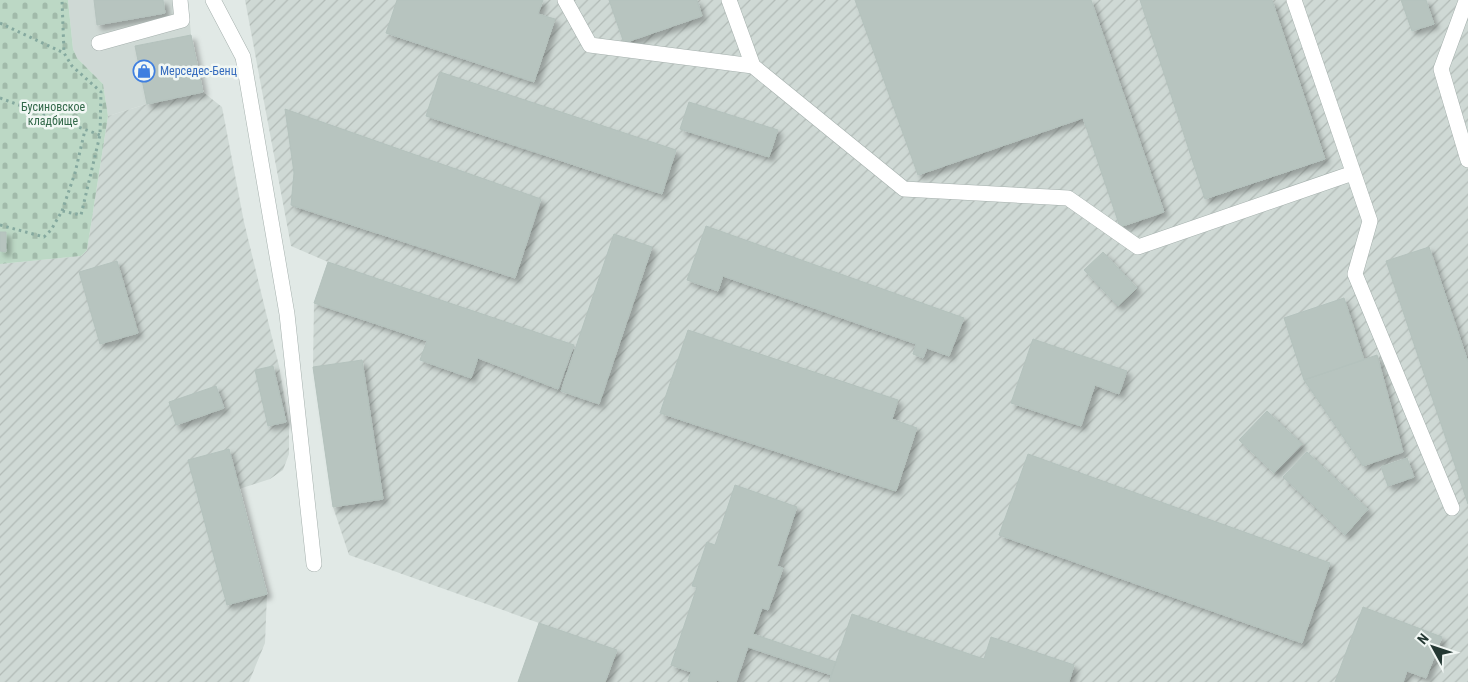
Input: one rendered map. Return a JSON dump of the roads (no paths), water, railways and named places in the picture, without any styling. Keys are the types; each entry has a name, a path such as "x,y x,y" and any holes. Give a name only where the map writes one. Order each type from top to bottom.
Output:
{"lane":[{"path":"99,44 182,20 180,0"},
{"path":"213,0 243,57 287,314 314,564"},
{"path":"565,0 590,45 752,66 904,189 1068,198 1138,247 1353,173"},
{"path":"729,0 752,66"},
{"path":"1294,0 1370,221 1355,274 1452,508"},
{"path":"1468,0 1441,69 1468,160"}],"place":[{"name":"Мерседес-Бенц","path":"144,71"}],"park label":[{"name":"Бусиновское кладбище","path":"53,114"}]}
